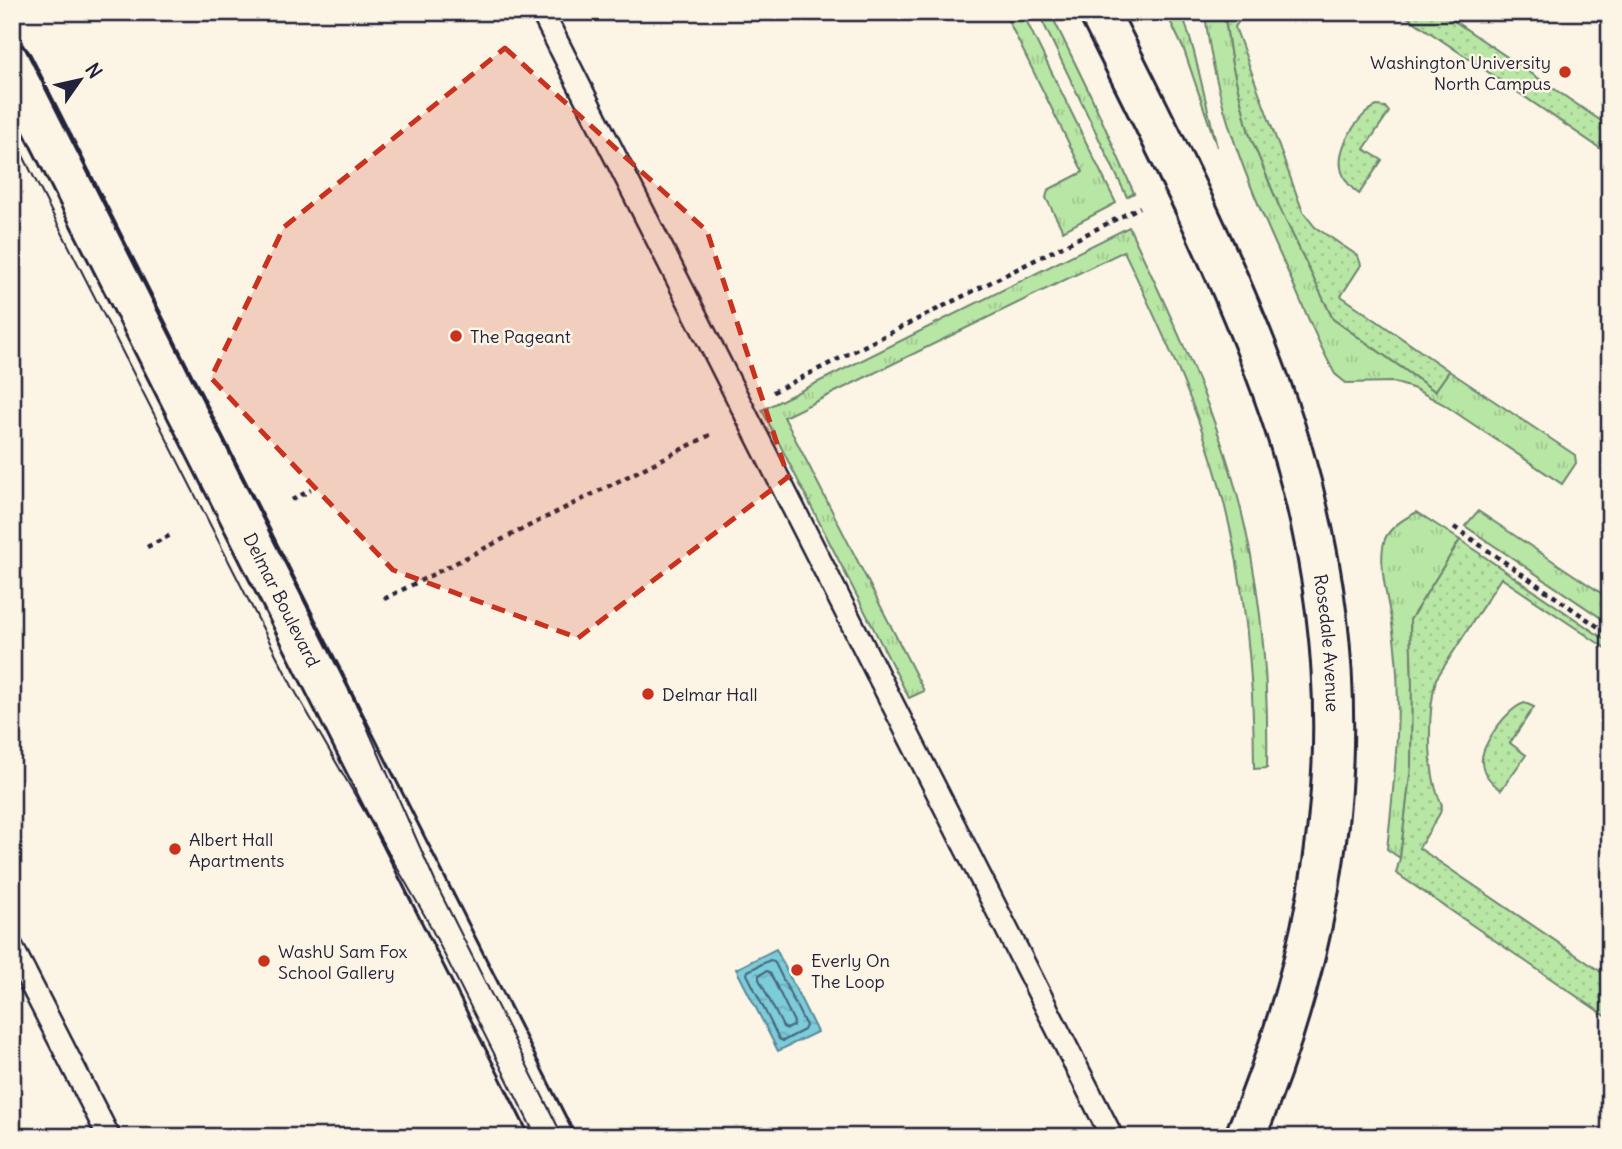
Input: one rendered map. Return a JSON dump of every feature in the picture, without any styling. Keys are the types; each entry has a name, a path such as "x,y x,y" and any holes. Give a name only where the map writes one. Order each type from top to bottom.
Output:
{"main road":[{"name":"Rosedale Avenue","path":"1099,12 1174,162 1237,299 1271,386 1311,523 1329,621 1334,705 1333,788 1325,863 1308,952 1281,1044 1245,1137"},
{"name":"Delmar Boulevard","path":"12,64 553,1137"}],"lane":[{"path":"542,12 1112,1137"},
{"path":"12,947 108,1137"}],"path":[{"path":"292,500 311,490"},
{"path":"1454,527 1610,635"},
{"path":"147,547 173,534"}],"highlighted area":[{"path":"505,48 707,231 788,477 578,638 393,570 211,378 284,227"}],"green space":[{"path":"1004,12 1022,12 1116,203 1063,231 1046,198 1048,190 1083,172"},
{"path":"1038,12 1050,12 1092,98 1134,193 1127,197"},
{"path":"1166,12 1182,12 1217,147 1184,50"},
{"path":"1205,12 1224,12 1232,64 1249,133 1279,206 1333,319 1435,391 1449,371 1575,455 1576,463 1562,484 1443,404 1415,389 1393,382 1346,383 1335,374 1247,178 1216,80"},
{"path":"1224,12 1245,12 1235,27 1303,212 1315,227 1358,256 1361,265 1341,296 1449,371 1435,391 1333,319 1279,206 1249,133 1232,64"},
{"path":"1400,12 1441,12 1610,127 1610,155"},
{"path":"1377,106 1385,107 1389,112 1364,149 1382,160 1359,194 1343,176 1342,154 1355,125 1369,110"},
{"path":"1129,227 1173,321 1213,418 1243,518 1261,624 1267,768 1254,769 1250,663 1242,592 1220,488 1189,397 1124,251 784,417 924,691 909,698 762,410"},
{"path":"1478,511 1610,599 1610,624 1465,526"},
{"path":"1417,512 1460,540 1410,620 1411,767 1400,858 1387,849 1398,708 1396,652 1382,558 1387,535 1399,523"},
{"path":"1460,540 1610,643 1610,651 1501,578 1436,679 1431,708 1430,743 1433,777 1442,805 1419,848 1610,978 1610,1019 1396,873 1411,767 1410,620"},
{"path":"1525,703 1534,707 1510,743 1526,755 1501,790 1484,771 1482,756 1496,728 1511,711"}],"water":[{"path":"776,949 817,1032 778,1051 736,969"}],"tram line":[{"path":"12,23 363,718 438,888 563,1137"},
{"path":"12,134 292,686 425,916 536,1137"}],"place":[{"name":"Washington University North Campus","path":"1565,72"},
{"name":"The Pageant","path":"456,336"},
{"name":"Delmar Hall","path":"648,694"},
{"name":"Albert Hall Apartments","path":"175,849"},
{"name":"WashU Sam Fox School Gallery","path":"264,961"},
{"name":"Everly On The Loop","path":"797,970"}]}
